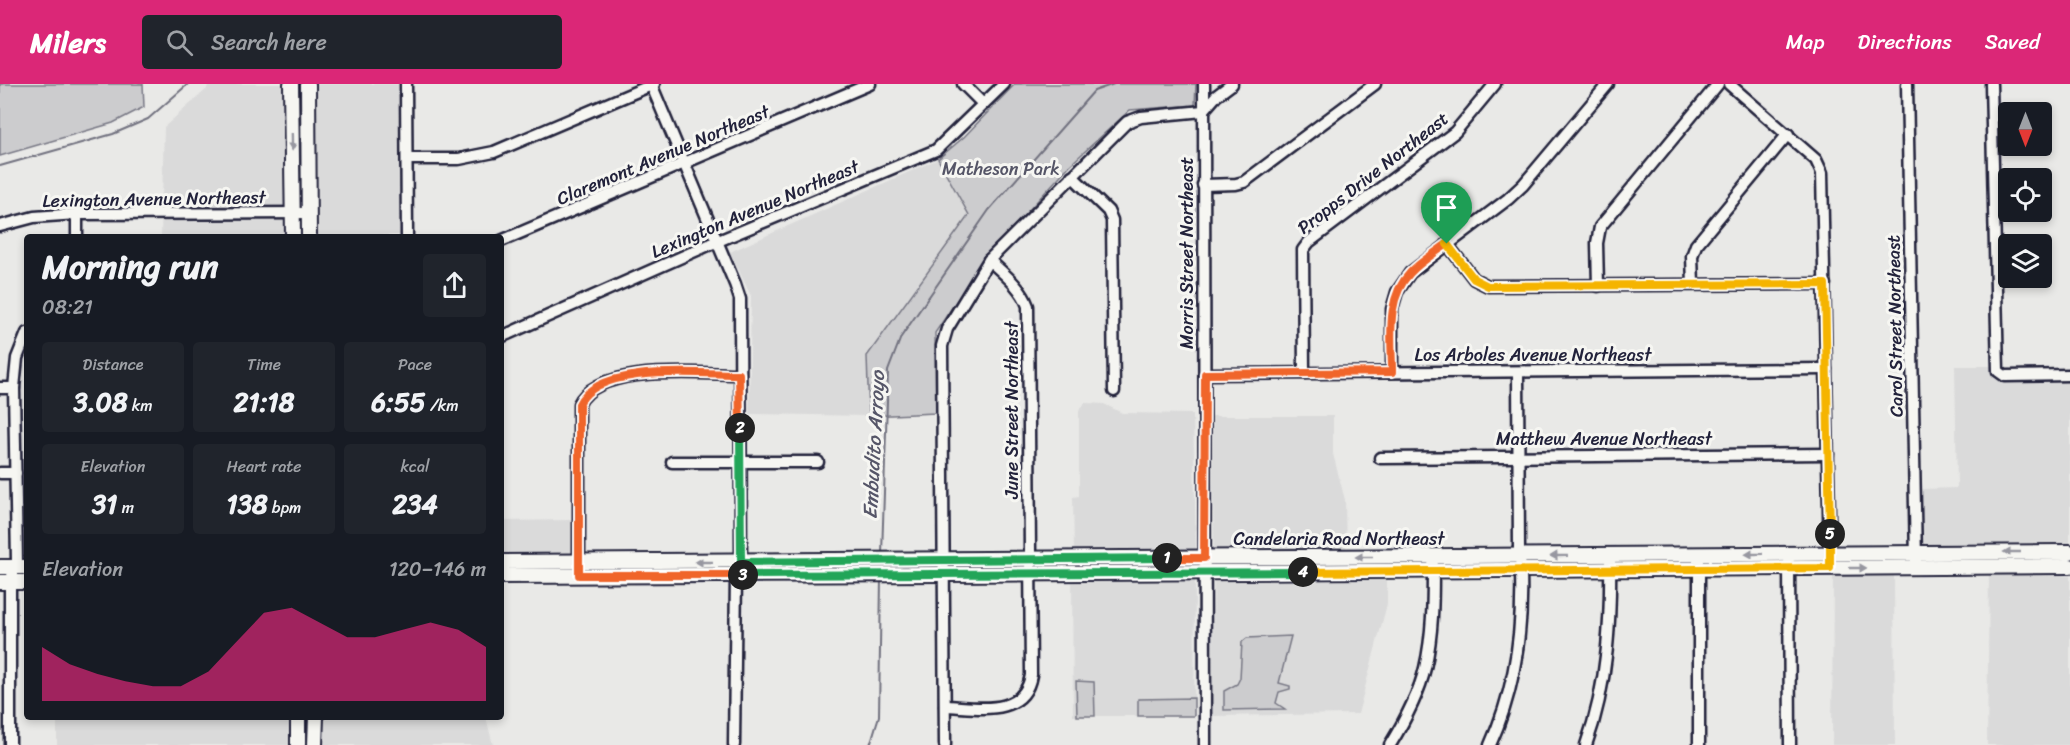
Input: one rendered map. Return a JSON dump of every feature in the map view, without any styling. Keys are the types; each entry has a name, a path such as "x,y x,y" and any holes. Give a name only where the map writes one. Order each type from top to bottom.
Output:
{"main road":[{"path":"291,84 293,234"},
{"path":"308,84 309,234"},
{"name":"Candelaria Road Northeast","path":"1205,565 1432,556 2070,552"},
{"name":"Candelaria Road Northeast","path":"504,562 944,560 1030,566 1205,565 1433,571 2070,566"},
{"name":"Candelaria Road Northeast","path":"504,576 945,574 1030,566"},
{"path":"0,567 21,567"},
{"path":"5,582 24,582"},
{"path":"298,720 298,745"},
{"path":"315,745 316,720"}],"street":[{"path":"406,84 407,234"},
{"path":"407,159 459,159 494,152 652,84 740,299 741,562 736,575 734,745"},
{"name":"Claremont Avenue Northeast","path":"504,240 870,84"},
{"path":"963,84 983,104"},
{"name":"Lexington Avenue Northeast","path":"504,336 717,241 936,150 1004,84"},
{"name":"Morris Street Northeast","path":"1204,84 1205,745"},
{"path":"945,745 942,346 947,329 989,260 1127,122 1148,116 1203,111 1216,96 1232,84"},
{"path":"1203,184 1244,182 1375,84"},
{"name":"Propps Drive Northeast","path":"1304,372 1303,250 1309,242 1455,132 1495,84"},
{"path":"1392,372 1392,309 1397,292 1410,273 1508,199 1523,185 1608,84"},
{"path":"1598,286 1600,227 1718,84"},
{"path":"1729,84 1816,160 1822,173 1830,568"},
{"name":"Carol Street Northeast","path":"1907,84 1916,567"},
{"path":"1991,84 1998,370 2006,376 2070,375"},
{"path":"1693,284 1692,256 1696,244 1788,134"},
{"path":"1072,176 1108,211 1112,220 1114,391"},
{"name":"Lexington Avenue Northeast","path":"0,226 34,217 76,214 309,213"},
{"path":"76,214 76,234"},
{"path":"1447,244 1474,279 1488,286 1825,284"},
{"name":"June Street Northeast","path":"945,706 1004,706 1014,703 1026,690 1031,675 1028,306 1017,286 989,260"},
{"path":"10,745 5,724 5,582 21,567 14,388 17,358 24,340"},
{"name":"Los Arboles Avenue Northeast","path":"1205,374 1826,369"},
{"path":"1490,745 1504,712 1517,656 1520,624 1518,372"},
{"path":"579,575 579,404 584,394 595,387 630,375 739,374"},
{"path":"0,388 14,388"},
{"name":"Matthew Avenue Northeast","path":"1380,458 1828,454"},
{"path":"672,462 818,462"},
{"path":"0,473 16,473"},
{"path":"1789,553 1790,745"},
{"path":"1699,554 1699,745"},
{"path":"1586,745 1598,709 1605,669 1609,630 1610,555"},
{"path":"1390,745 1416,694 1425,670 1432,616 1432,556"}],"shaded area":[{"path":"208,84 283,84 286,234 161,234 164,127 207,89"},
{"path":"314,84 398,84 400,234 316,234"},
{"path":"938,159 969,215 867,355 869,416 749,414 751,296 730,252"},
{"path":"1955,366 1991,366 2003,380 2070,380 2070,548 1925,547 1923,545 1922,489 1957,488"},
{"path":"1085,403 1104,404 1122,413 1193,414 1196,548 1194,550 1074,553 1073,497 1079,496 1079,411"},
{"path":"1212,416 1333,416 1333,454 1345,500 1346,552 1214,552"},
{"path":"572,520 572,554 570,556 504,556 504,521"},
{"path":"1833,573 1894,573 1895,745 1832,745"},
{"path":"1989,574 2070,576 2070,745 1987,745"},
{"path":"1195,575 1194,716 1073,716 1072,577"},
{"path":"1359,576 1387,578 1387,604 1358,714 1212,716 1214,577"},
{"path":"57,720 291,720 291,745 57,745"},
{"path":"321,720 487,720 493,745 321,745"}],"green space":[{"path":"0,84 143,84 144,107 113,123 0,156"},
{"name":"Matheson Park","path":"1015,84 1196,84 1195,105 1130,110 1070,165 985,258 935,333 936,413 869,416 867,356 969,215 938,159 964,137"},
{"path":"1291,636 1279,683 1290,686 1290,689 1279,692 1276,703 1285,709 1224,710 1224,691 1237,684 1240,678 1242,642 1247,638"},
{"path":"1076,681 1094,682 1095,716 1077,716"},
{"path":"1194,698 1194,716 1138,716 1138,699"}],"waterway":[{"path":"0,166 113,134 148,119 188,84"},
{"name":"Embudito Arroyo","path":"882,554 888,371 901,337 989,210 1094,91 1114,84"},
{"name":"Embudito Arroyo","path":"870,745 879,716 881,578"}],"route":[{"path":"1447,244 1474,279 1488,286 1825,284 1830,568 579,575 579,404 584,394 595,387 630,375 645,374 739,374 741,562 1204,558 1205,374 1392,372 1392,309 1397,292 1410,273 1447,244"}]}
